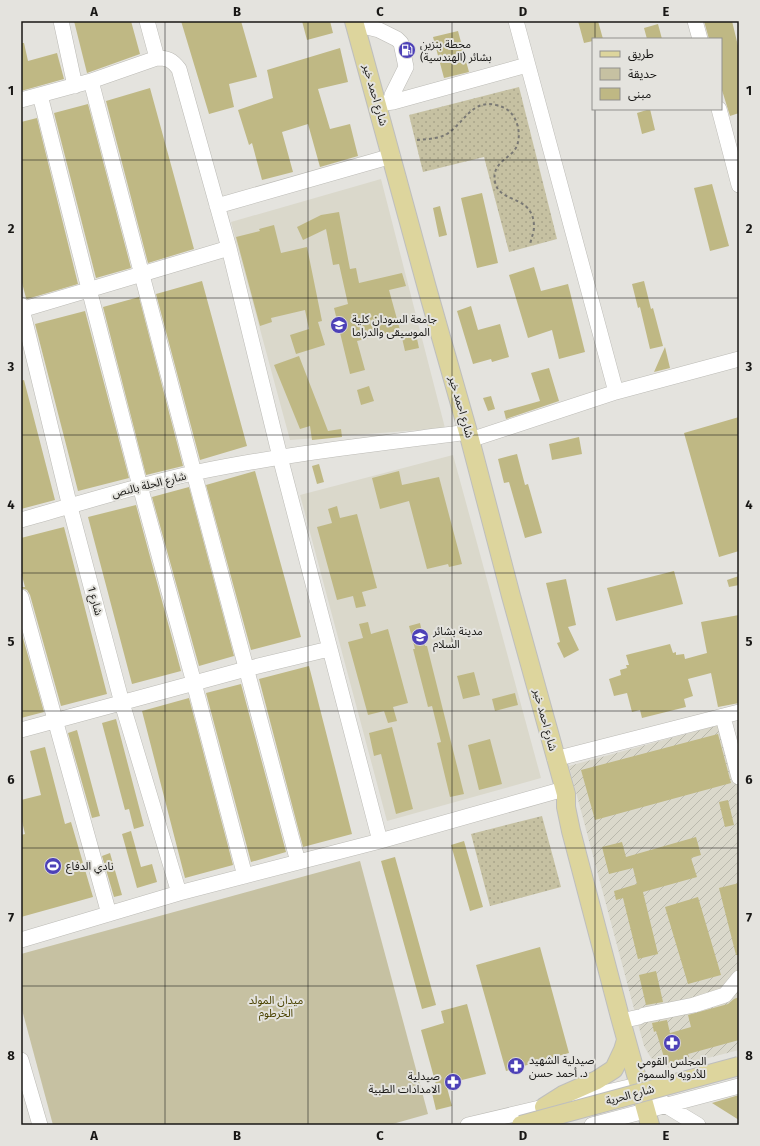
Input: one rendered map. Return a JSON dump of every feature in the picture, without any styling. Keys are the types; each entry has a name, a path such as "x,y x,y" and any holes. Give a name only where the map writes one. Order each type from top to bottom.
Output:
{"main road":[{"name":"شارع احمد خير","path":"354,23 385,103 392,156 427,288 469,436 555,759 565,791 573,806 638,1017 641,1086"},
{"name":"شارع احمد خير","path":"565,791 566,807 571,831 626,1040 641,1086 660,1125"},
{"path":"544,1107 563,1095 597,1080 614,1069 626,1040"},
{"name":"شارع الحرية","path":"521,1125 739,1066"},
{"name":"شارع الحرية","path":"568,1125 739,1078"}],"street":[{"path":"61,21 74,86"},
{"path":"147,21 157,58"},
{"path":"516,21 616,392"},
{"path":"695,21 700,38"},
{"path":"354,23 379,30 397,39 400,43 406,67 392,95 385,103"},
{"path":"21,100 91,81 157,58 169,58 179,69 229,248 280,457 380,841"},
{"path":"385,103 527,65"},
{"path":"91,81 298,862"},
{"path":"40,95 140,486 194,683 244,876"},
{"path":"718,110 739,185"},
{"path":"217,206 392,156"},
{"path":"21,308 229,248"},
{"name":"شارع 1","path":"21,308 70,506 122,702 179,893"},
{"name":"شارع الحلة بالنص","path":"21,520 140,486 194,473 280,457 469,436 616,392 739,359"},
{"path":"21,597 109,914"},
{"path":"21,730 246,669 329,649"},
{"path":"555,759 739,712"},
{"path":"723,717 739,777"},
{"path":"21,940 179,893 565,791"},
{"path":"638,1017 694,1005 725,995 739,978"},
{"path":"468,1125 641,1086 739,1058"},
{"path":"21,1060 24,1082 40,1125"},
{"path":"592,1125 654,1112 739,1086"},
{"path":"654,1112 698,1125"}],"path":[{"path":"417,140 432,139 444,135 452,130 469,112 481,105 493,104 507,109 512,114 517,124 519,135 513,152 499,163 495,169 495,184 504,196 523,203 529,209 534,227 530,245"}],"shaded area":[{"name":"جامعة السودان كلية الموسيقى والدراما","path":"381,179 445,428 290,440 231,222"},
{"name":"مدينة بشائر السلام","path":"453,455 541,778 387,821 300,495"},
{"path":"722,724 739,790 739,1050 669,1068 651,1058 644,1046 569,766"}],"green space":[{"path":"519,87 557,239 509,252 484,157 423,172 409,115"},
{"path":"542,816 561,887 490,906 471,834"},
{"name":"ميدان المولد الخرطوم","path":"360,861 428,1114 389,1125 53,1125 21,1006 21,954"}],"building":[{"path":"74,21 131,21 140,54 87,73"},
{"path":"181,21 241,21 257,77 229,84 234,107 209,114"},
{"path":"302,21 330,21 333,33 307,40"},
{"path":"578,21 598,21 603,38 592,38 592,41 584,43"},
{"path":"704,21 732,21 739,50 739,113 730,116 722,90 722,38 709,38"},
{"path":"658,24 662,38 647,38 644,28"},
{"path":"458,31 469,72 444,78 433,37"},
{"path":"21,43 24,43 28,61 57,53 64,79 21,91"},
{"path":"340,48 348,82 318,89 330,129 350,124 358,156 320,167 308,124 282,132 293,172 262,180 252,143 249,145 238,110 273,98 267,70"},
{"path":"150,88 194,249 148,263 106,101"},
{"path":"88,104 131,268 96,278 54,113"},
{"path":"650,110 655,130 642,134 637,113"},
{"path":"37,118 78,284 27,299 21,279 21,122"},
{"path":"712,184 729,246 710,251 694,188"},
{"path":"482,193 498,263 477,268 461,198"},
{"path":"440,206 447,235 439,237 433,208"},
{"path":"339,212 350,269 356,268 359,283 402,273 406,286 389,290 400,330 357,341 365,370 350,374 334,308 348,304 339,264 333,265 326,229 303,240 297,227 321,215"},
{"path":"274,225 281,253 307,247 322,321 318,322 325,345 296,354 290,335 309,329 305,310 271,318 272,322 260,326 236,237 260,231 259,229"},
{"path":"534,267 541,291 568,284 585,352 559,359 552,330 528,338 509,275"},
{"path":"202,281 247,446 200,460 156,294"},
{"path":"644,281 663,346 650,349 640,307 638,308 632,284"},
{"path":"139,297 183,466 146,475 103,307"},
{"path":"471,306 478,330 500,324 509,357 492,362 491,359 473,364 457,311"},
{"path":"85,311 129,478 78,491 35,324"},
{"path":"416,334 419,348 405,351 402,338"},
{"path":"665,347 670,368 654,372"},
{"path":"299,356 328,431 341,429 342,437 312,440 310,426 300,429 274,365"},
{"path":"549,368 559,401 506,419 504,411 540,401 531,373"},
{"path":"24,380 55,500 21,509 21,381"},
{"path":"369,386 374,401 361,405 357,390"},
{"path":"491,396 495,409 488,411 483,398"},
{"path":"739,417 739,551 719,557 684,433"},
{"path":"579,437 582,454 552,460 549,444"},
{"path":"517,454 525,485 528,484 542,533 525,538 509,482 504,483 498,459"},
{"path":"319,464 324,482 317,484 312,466"},
{"path":"255,471 301,637 251,650 206,485"},
{"path":"399,471 402,485 439,477 462,564 449,567 448,564 427,569 409,501 380,509 372,478"},
{"path":"189,487 234,656 199,666 152,497"},
{"path":"136,505 181,671 132,684 88,517"},
{"path":"337,506 340,518 357,514 377,588 362,592 366,606 356,608 353,596 337,600 317,527 332,523 328,509"},
{"path":"64,527 107,694 61,706 30,595 27,590 21,588 25,587 21,572 21,538"},
{"path":"674,571 683,604 616,621 607,588"},
{"path":"739,576 739,585 729,587 727,580"},
{"path":"566,579 576,625 568,627 579,650 564,658 557,643 560,642 546,583"},
{"path":"739,615 739,703 718,707 711,673 688,679 693,696 684,699 686,707 642,718 640,710 632,712 627,693 614,696 609,679 621,675 620,670 627,668 626,665 629,665 626,655 670,644 673,653 676,652 676,655 684,654 685,659 707,653 701,622"},
{"path":"368,622 371,634 388,629 408,703 393,707 397,721 388,723 384,711 368,715 348,642 363,638 359,624"},
{"path":"420,623 464,794 450,797 437,743 441,742 432,706 428,707 413,649 415,649 409,626"},
{"path":"21,631 44,712 21,718"},
{"path":"309,666 352,834 303,847 259,679"},
{"path":"474,672 480,695 463,699 457,676"},
{"path":"241,684 286,852 251,862 206,693"},
{"path":"515,693 518,705 495,711 492,699"},
{"path":"189,698 233,865 185,878 142,711"},
{"path":"116,719 144,826 134,829 129,809 125,810 102,723"},
{"path":"392,727 413,809 396,814 381,754 374,756 369,733"},
{"path":"77,730 100,816 92,818 68,733"},
{"path":"718,734 731,783 595,820 581,770"},
{"path":"490,739 502,784 479,790 468,745"},
{"name":"نادي الدفاع","path":"45,747 65,824 71,822 93,897 21,917 21,835 25,834 21,817 21,800 41,795 30,751"},
{"path":"728,800 734,825 725,827 719,802"},
{"path":"131,831 141,867 152,864 157,882 137,888 122,834"},
{"path":"696,837 701,855 691,858 697,877 643,892 658,954 638,959 623,898 616,900 614,891 637,884 633,868 609,874 602,847 622,842 626,857"},
{"path":"464,841 483,907 470,911 451,845"},
{"path":"110,853 122,895 114,897 102,856"},
{"path":"395,857 436,1005 422,1009 381,861"},
{"path":"739,883 739,955 736,955 719,888"},
{"path":"698,897 721,975 688,984 665,907"},
{"path":"540,947 569,1053 506,1071 476,965"},
{"path":"656,971 663,1002 646,1005 639,975"},
{"path":"739,997 739,1040 688,1054 689,1057 666,1064 656,1031 654,1032 652,1023 667,1020 670,1033 691,1027 688,1015 728,1004"},
{"path":"467,1004 486,1074 446,1084 452,1106 436,1110 432,1093 438,1092 421,1030 444,1023 441,1011"},
{"path":"739,1095 739,1120 712,1103"}],"place":[{"name":"محطة بنزين بشائر (الهندسية)","path":"407,50"},
{"name":"جامعة السودان كلية الموسيقى والدراما","path":"339,325"},
{"name":"مدينة بشائر السلام","path":"420,637"},
{"name":"نادي الدفاع","path":"53,866"},
{"name":"المجلس القومي للأدويه والسموم","path":"672,1043"},
{"name":"صيدلية الشهيد د. أحمد حسن","path":"516,1066"},
{"name":"صيدلية الامدادات الطبية","path":"453,1082"}]}
